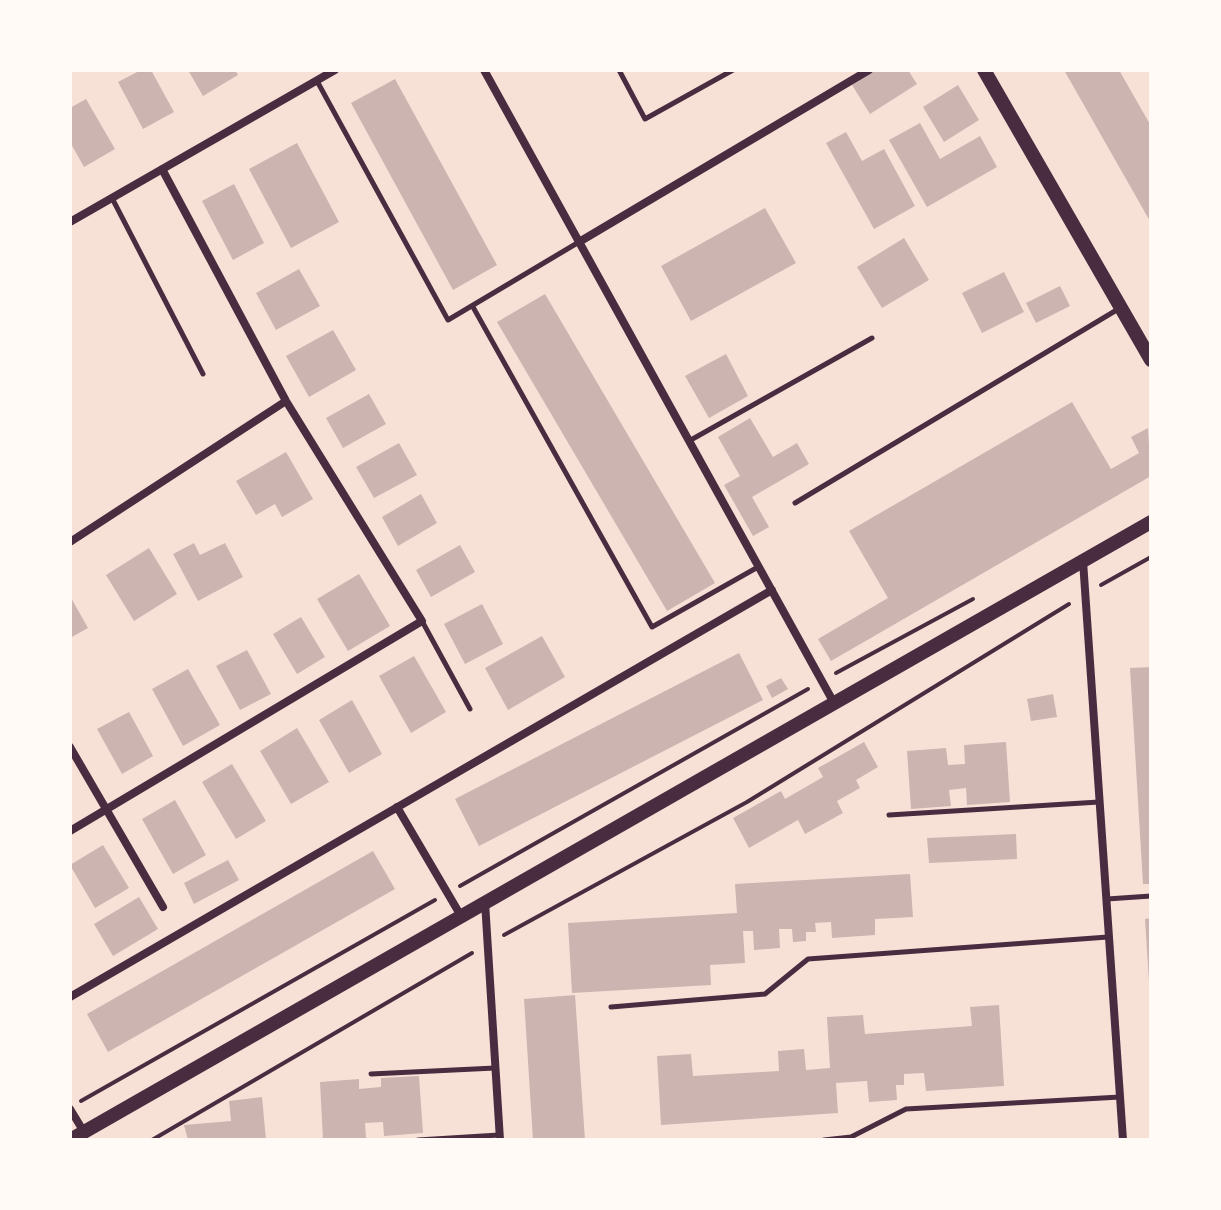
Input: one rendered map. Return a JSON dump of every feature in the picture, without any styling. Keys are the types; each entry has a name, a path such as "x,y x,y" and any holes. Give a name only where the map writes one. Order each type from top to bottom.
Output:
{"street":[{"path":"70,222 335,70"},
{"path":"484,70 834,703"},
{"path":"579,242 869,70"},
{"path":"984,70 1151,360"},
{"path":"70,831 422,621 286,401 162,169"},
{"path":"70,542 286,401"},
{"path":"70,1140 1151,522"},
{"path":"1083,561 1123,1140"},
{"path":"70,997 772,590"},
{"path":"70,747 163,907"},
{"path":"397,807 461,916"},
{"path":"485,902 500,1138"},
{"path":"70,1109 84,1132"}],"lane":[{"path":"619,70 645,119 733,70"},
{"path":"317,81 448,320 579,242"},
{"path":"112,198 203,374"},
{"path":"473,307 652,627 759,567"},
{"path":"795,503 1121,308"},
{"path":"689,441 872,338"},
{"path":"422,621 470,709"},
{"path":"889,815 1100,802"},
{"path":"1107,899 1151,896"},
{"path":"611,1007 765,994 808,959 1109,936"},
{"path":"371,1074 495,1068"},
{"path":"824,1140 851,1137 906,1109 1120,1097"},
{"path":"418,1140 500,1138"}],"path":[{"path":"152,1140 488,944 747,802 1085,594 1151,557"},
{"path":"70,1109 822,681 986,592"}],"building":[{"path":"141,70 151,70 174,112 143,129 118,82"},
{"path":"188,70 235,70 238,75 203,96"},
{"path":"875,70 908,70 917,84 870,114 852,85"},
{"path":"1064,70 1119,70 1151,126 1151,223"},
{"path":"395,79 497,265 453,290 351,103"},
{"path":"958,85 979,120 944,142 923,107"},
{"path":"86,99 115,149 84,167 70,142 70,108"},
{"path":"920,123 940,159 980,136 997,167 927,207 889,140"},
{"path":"846,132 862,161 884,149 915,206 874,229 826,143"},
{"path":"297,143 339,222 291,248 249,169"},
{"path":"234,184 264,243 233,260 202,201"},
{"path":"765,208 796,263 691,321 661,266"},
{"path":"904,238 929,280 882,308 857,267"},
{"path":"299,269 320,306 276,330 256,293"},
{"path":"1004,272 1024,312 982,333 962,293"},
{"path":"1060,286 1070,306 1036,323 1026,303"},
{"path":"545,294 715,583 667,611 497,322"},
{"path":"333,330 356,370 309,397 286,356"},
{"path":"726,354 748,396 709,418 685,376"},
{"path":"369,394 386,424 343,448 326,418"},
{"path":"1072,402 1111,469 1139,453 1131,437 1148,428 1151,476 831,661 818,639 888,598 849,531"},
{"path":"750,418 773,457 797,443 809,464 752,497 769,527 753,536 724,485 740,476 718,437"},
{"path":"399,443 417,475 374,498 356,467"},
{"path":"286,452 313,499 282,517 275,504 256,515 236,481"},
{"path":"421,494 437,523 398,546 382,517"},
{"path":"194,543 200,555 225,543 243,577 198,601 173,554"},
{"path":"460,545 475,572 431,597 416,570"},
{"path":"149,548 177,594 134,621 106,575"},
{"path":"359,574 390,626 348,651 317,599"},
{"path":"70,596 88,628 70,638"},
{"path":"482,604 503,644 465,664 444,624"},
{"path":"301,617 325,657 297,674 273,634"},
{"path":"542,636 565,677 508,710 485,668"},
{"path":"247,650 271,694 240,710 216,666"},
{"path":"739,653 763,700 479,846 455,799"},
{"path":"414,656 446,712 411,733 379,676"},
{"path":"1151,667 1151,884 1143,884 1130,668"},
{"path":"188,669 220,725 183,746 152,689"},
{"path":"781,678 788,689 772,698 766,686"},
{"path":"1053,694 1057,717 1031,721 1027,699"},
{"path":"352,700 382,754 349,773 319,720"},
{"path":"129,712 153,756 122,774 97,729"},
{"path":"297,728 329,782 291,804 260,751"},
{"path":"864,742 878,767 856,780 860,788 837,801 843,813 805,834 798,820 749,848 733,818 781,791 785,799 823,777 818,768"},
{"path":"1006,742 1010,802 967,805 966,788 949,790 951,806 911,809 907,751 946,748 948,765 965,764 964,745"},
{"path":"232,764 266,821 236,839 202,782"},
{"path":"175,800 206,855 173,874 142,819"},
{"path":"1016,834 1017,859 929,863 927,838"},
{"path":"103,845 129,888 95,908 70,865"},
{"path":"373,851 395,889 108,1052 87,1014"},
{"path":"228,860 239,880 194,904 184,883"},
{"path":"910,874 913,917 875,919 875,935 832,938 831,922 815,923 816,932 806,932 806,941 793,942 792,929 779,929 780,948 754,950 753,931 743,931 745,963 710,965 711,985 572,993 568,923 737,913 735,884"},
{"path":"139,897 158,929 113,956 94,924"},
{"path":"1151,918 1151,982 1149,982 1145,919"},
{"path":"575,995 585,1140 533,1140 524,999"},
{"path":"999,1005 1004,1086 926,1091 924,1073 904,1074 904,1085 896,1085 897,1100 869,1102 867,1081 836,1083 838,1113 661,1125 657,1056 691,1054 693,1076 779,1071 778,1051 804,1049 806,1070 830,1068 827,1017 863,1015 865,1034 972,1026 970,1007"},
{"path":"419,1076 423,1133 384,1136 383,1122 365,1123 366,1138 323,1140 320,1082 359,1079 359,1089 381,1087 381,1078"},
{"path":"262,1097 266,1140 188,1140 184,1125 231,1121 229,1101"}]}
